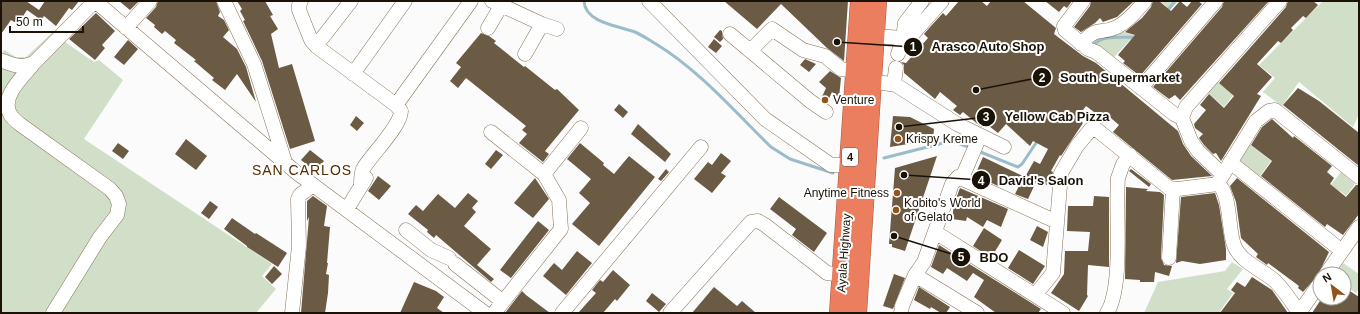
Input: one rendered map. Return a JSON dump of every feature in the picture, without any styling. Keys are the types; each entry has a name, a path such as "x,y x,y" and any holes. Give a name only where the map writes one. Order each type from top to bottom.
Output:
{"highway":[{"name":"Ayala Highway","path":"840,313 842,275 864,76 861,1"},
{"name":"Ayala Highway","path":"864,76 874,36 876,1"},
{"name":"Ayala Highway","path":"854,174 856,313"}],"street":[{"path":"53,313 100,237 116,215 119,204 116,196 110,189 21,125 10,114 7,104 11,92 34,63 95,1 313,185 347,209 481,312"},
{"path":"126,28 150,1"},
{"path":"224,1 254,64 285,162"},
{"path":"301,1 299,10 311,40 316,46 352,74 396,104 401,111 401,115 376,154 369,173 347,209"},
{"path":"316,46 351,1"},
{"path":"352,74 405,1"},
{"path":"396,104 471,1"},
{"path":"649,1 765,119 831,165 854,174"},
{"path":"898,54 903,38 905,23 922,1"},
{"path":"874,36 909,37 914,34 942,1"},
{"path":"1083,1 1063,27 1174,114 1182,118 1195,148 1224,173 1342,251"},
{"path":"1088,48 1092,32 1114,28 1127,20 1145,1"},
{"path":"1141,88 1216,1"},
{"path":"1182,118 1186,108 1280,1"},
{"path":"488,28 497,4 557,29"},
{"path":"525,54 542,24"},
{"path":"750,51 772,29 803,50 825,56 841,69 894,84 950,120 976,145 1004,147"},
{"path":"730,34 826,112"},
{"path":"3,61 16,67 25,67 34,63"},
{"path":"894,84 896,68"},
{"path":"1312,294 1299,313 1279,285 1236,251 1232,240 1222,187 1224,173 1256,121 1269,111 1275,110 1359,177"},
{"path":"544,174 581,128"},
{"path":"1035,295 1053,273 1061,173 1065,164 1091,129 1096,129 1164,184 1174,189 1224,173"},
{"path":"491,132 544,174 559,200 561,228 494,313"},
{"path":"962,178 976,145"},
{"path":"562,313 701,147"},
{"path":"1107,313 1112,301 1116,271 1118,178 1123,164 1130,155"},
{"path":"901,313 902,306 915,275 924,262 952,184 958,177 1057,222"},
{"path":"292,313 299,246 298,199 300,194 313,185"},
{"path":"1169,258 1174,189"},
{"path":"670,313 751,222 758,221 765,225 827,273 842,275"},
{"path":"1332,266 1359,227"},
{"path":"406,230 431,250 452,261 502,301"},
{"path":"935,232 1063,313"},
{"path":"915,275 976,313"}],"green space":[{"path":"1178,1 1163,18 1140,38 1130,40 1114,57 1102,49 1090,46 1091,38 1117,30 1135,35 1166,6 1161,2"},
{"path":"1323,1 1359,1 1359,114 1353,127 1299,82 1282,106 1263,92 1275,78 1259,65"},
{"path":"52,33 94,62 99,60 123,80 84,139 272,264 262,276 276,289 256,313 1,313 1,55 4,50 16,57 26,57"},
{"path":"1216,80 1233,95 1224,107 1206,91"},
{"path":"1248,143 1271,161 1260,176 1240,161 1242,152"},
{"path":"1341,172 1355,184 1346,196 1340,191 1334,198 1326,191"},
{"path":"1232,262 1243,269 1227,289 1233,293 1220,311 1223,313 1144,313 1158,282 1225,271"},
{"path":"1352,269 1359,274 1359,288 1356,293 1352,290"}],"building":[{"path":"1,1 26,1 39,10 45,1 79,1 72,10 69,8 56,26 44,16 41,20 27,10 18,24 11,20 1,34"},
{"path":"119,1 139,1 130,10"},
{"path":"158,1 216,1 220,12 218,16 224,20 229,30 223,37 237,49 246,67 256,102 237,74 225,90 212,80 214,78 194,61 196,60 174,43 176,40 165,31 162,34 154,27 155,25 146,18 156,7"},
{"path":"237,1 265,1 273,15 270,16 278,29 271,34 279,68 292,64 315,141 290,149 262,61 243,21 245,20 240,11 242,9"},
{"path":"724,1 848,1 844,61 827,48 781,4 757,29"},
{"path":"959,1 981,1 987,6 991,1 1023,1 1056,28 1054,34 1083,56 1096,63 1178,131 1183,144 1191,156 1212,176 1172,180 1113,132 1119,125 1105,113 1102,118 1086,106 1077,118 1083,123 1061,156 1060,155 1051,171 1053,172 1052,176 1047,185 1037,180 1028,199 1015,194 1020,184 1005,177 1000,187 975,175 983,157 1025,177 1034,161 1040,164 1048,149 1033,141 1030,146 1006,124 998,133 985,123 982,127 980,126 963,112 960,115 953,110 957,106 940,92 935,99 904,73 904,65 901,62 906,63 928,38 924,34 943,13 946,16"},
{"path":"1045,1 1072,1 1067,8 1064,6 1059,12"},
{"path":"1091,1 1134,1 1117,17 1103,22 1100,18 1081,32 1074,27 1090,6"},
{"path":"1153,1 1159,1 1171,11 1180,1 1187,7 1192,1 1198,1 1202,4 1140,76 1123,63 1125,61 1118,55 1135,35 1125,32 1142,18 1151,7"},
{"path":"1224,1 1269,1 1180,100 1175,95 1169,99 1153,87 1222,7"},
{"path":"1288,1 1313,1 1318,5 1306,18 1303,16 1291,28 1293,30 1281,43 1278,41 1257,64 1272,77 1257,94 1261,96 1221,161 1216,153 1213,154 1204,145 1199,138 1203,134 1195,128 1194,124 1206,110 1200,105 1209,94 1224,108 1234,96 1219,83 1286,7"},
{"path":"96,13 115,31 102,45 105,48 95,60 69,39"},
{"path":"720,30 722,31 723,39 720,42 714,37"},
{"path":"481,33 496,41 494,43 555,90 557,89 579,110 545,151 549,154 543,162 519,143 527,134 522,130 526,126 466,78 458,88 450,81 461,67 456,63"},
{"path":"714,39 722,46 716,53 708,47"},
{"path":"128,40 138,49 124,65 114,57"},
{"path":"805,59 816,64 809,72 800,65"},
{"path":"830,71 841,78 839,98 832,92 827,103 821,99 826,88 819,82"},
{"path":"1298,88 1319,101 1359,133 1359,166 1283,105"},
{"path":"619,104 628,112 623,118 614,110"},
{"path":"356,116 364,123 357,131 350,125"},
{"path":"893,116 910,117 934,129 933,140 890,147"},
{"path":"1272,119 1293,138 1294,136 1332,166 1327,172 1334,178 1330,184 1346,197 1356,185 1359,185 1359,214 1343,235 1327,224 1325,227 1261,176 1272,161 1251,145 1262,127"},
{"path":"638,124 671,154 665,162 631,134"},
{"path":"186,139 207,156 196,170 175,154"},
{"path":"118,143 129,151 123,159 112,151"},
{"path":"580,143 604,163 603,165 614,174 629,156 655,177 599,246 572,224 590,203 579,193 591,179 567,159"},
{"path":"310,150 324,161 315,171 301,160"},
{"path":"496,150 503,155 491,169 485,164"},
{"path":"721,153 731,161 721,173 726,176 712,193 694,179 708,162 712,165"},
{"path":"937,156 905,251 892,247 892,244 889,244 895,168"},
{"path":"666,169 669,172 661,181 658,179"},
{"path":"1131,169 1151,184 1149,187 1129,171"},
{"path":"378,176 391,186 379,200 368,191"},
{"path":"535,178 549,199 533,218 514,203"},
{"path":"1237,178 1329,252 1322,266 1312,266 1312,282 1303,292 1298,288 1299,286 1268,263 1267,265 1256,257 1258,254 1241,238 1236,202 1230,186"},
{"path":"1126,187 1148,189 1146,191 1160,192 1164,195 1161,258 1164,265 1172,266 1169,276 1155,272 1154,282 1140,282 1140,280 1125,279"},
{"path":"960,188 1008,209 1001,227 987,220 983,227 967,217 966,221 952,219 954,204"},
{"path":"468,193 478,201 472,208 476,212 464,226 491,249 477,265 494,279 491,282 436,235 434,238 427,232 428,230 408,214 416,205 423,211 438,194 455,208"},
{"path":"1215,193 1219,205 1226,249 1226,260 1200,264 1182,261 1176,263 1181,197"},
{"path":"313,196 327,206 324,226 330,227 326,274 329,275 328,293 325,313 301,313 309,217 307,221 307,201"},
{"path":"1094,196 1109,197 1109,267 1088,265 1088,296 1079,311 1051,293 1064,274 1065,251 1088,251 1090,232 1067,231 1068,206 1093,206"},
{"path":"779,197 827,233 814,252 792,235 796,229 770,209"},
{"path":"210,201 218,207 209,219 201,213"},
{"path":"232,218 287,253 278,267 247,247 224,229"},
{"path":"538,221 549,230 511,278 500,270"},
{"path":"1037,226 1048,232 1043,247 1030,240"},
{"path":"984,228 1002,240 991,258 973,246"},
{"path":"939,245 1041,309 1038,313 996,313 974,297 984,280 973,273 967,281 947,268 943,274 931,267"},
{"path":"1019,250 1045,266 1033,284 1008,268"},
{"path":"577,251 592,263 566,295 543,276 554,263 562,270"},
{"path":"274,266 282,274 272,284 265,277"},
{"path":"613,270 630,285 617,301 615,299 603,313 578,313 596,293 592,290 600,280 603,282"},
{"path":"894,274 905,278 893,309 883,306"},
{"path":"1252,277 1272,290 1288,313 1220,313 1235,293 1231,290 1237,282 1245,287"},
{"path":"414,282 436,291 444,297 437,308 444,313 400,313"},
{"path":"714,287 737,306 742,301 756,313 692,313"},
{"path":"919,287 950,307 946,313 941,313 931,307 930,309 914,300"},
{"path":"522,291 526,295 550,313 505,313"},
{"path":"1352,292 1359,297 1359,313 1312,313 1317,306 1352,306"},
{"path":"652,293 666,304 659,312 646,301"}],"waterway":[{"path":"584,1 586,8 596,19 635,32 672,54 716,92 771,147 790,159 833,173"},
{"path":"1167,11 1175,1"},
{"path":"1093,46 1097,42 1107,38 1137,37"},
{"path":"978,151 1018,167 1022,164 1038,140"},
{"path":"884,158 947,142 955,142 971,148"}],"place":[{"name":"Arasco Auto Shop","path":"837,42"},
{"name":"South Supermarket","path":"976,90"},
{"name":"Venture","path":"825,100"},
{"name":"Yellow Cab Pizza","path":"899,127"},
{"name":"Krispy Kreme","path":"898,139"},
{"name":"David's Salon","path":"904,175"},
{"name":"Anytime Fitness","path":"897,193"},
{"name":"Kobito's World of Gelato","path":"896,210"},
{"name":"BDO","path":"894,236"}],"district":[{"name":"SAN CARLOS","path":"302,170"}]}
